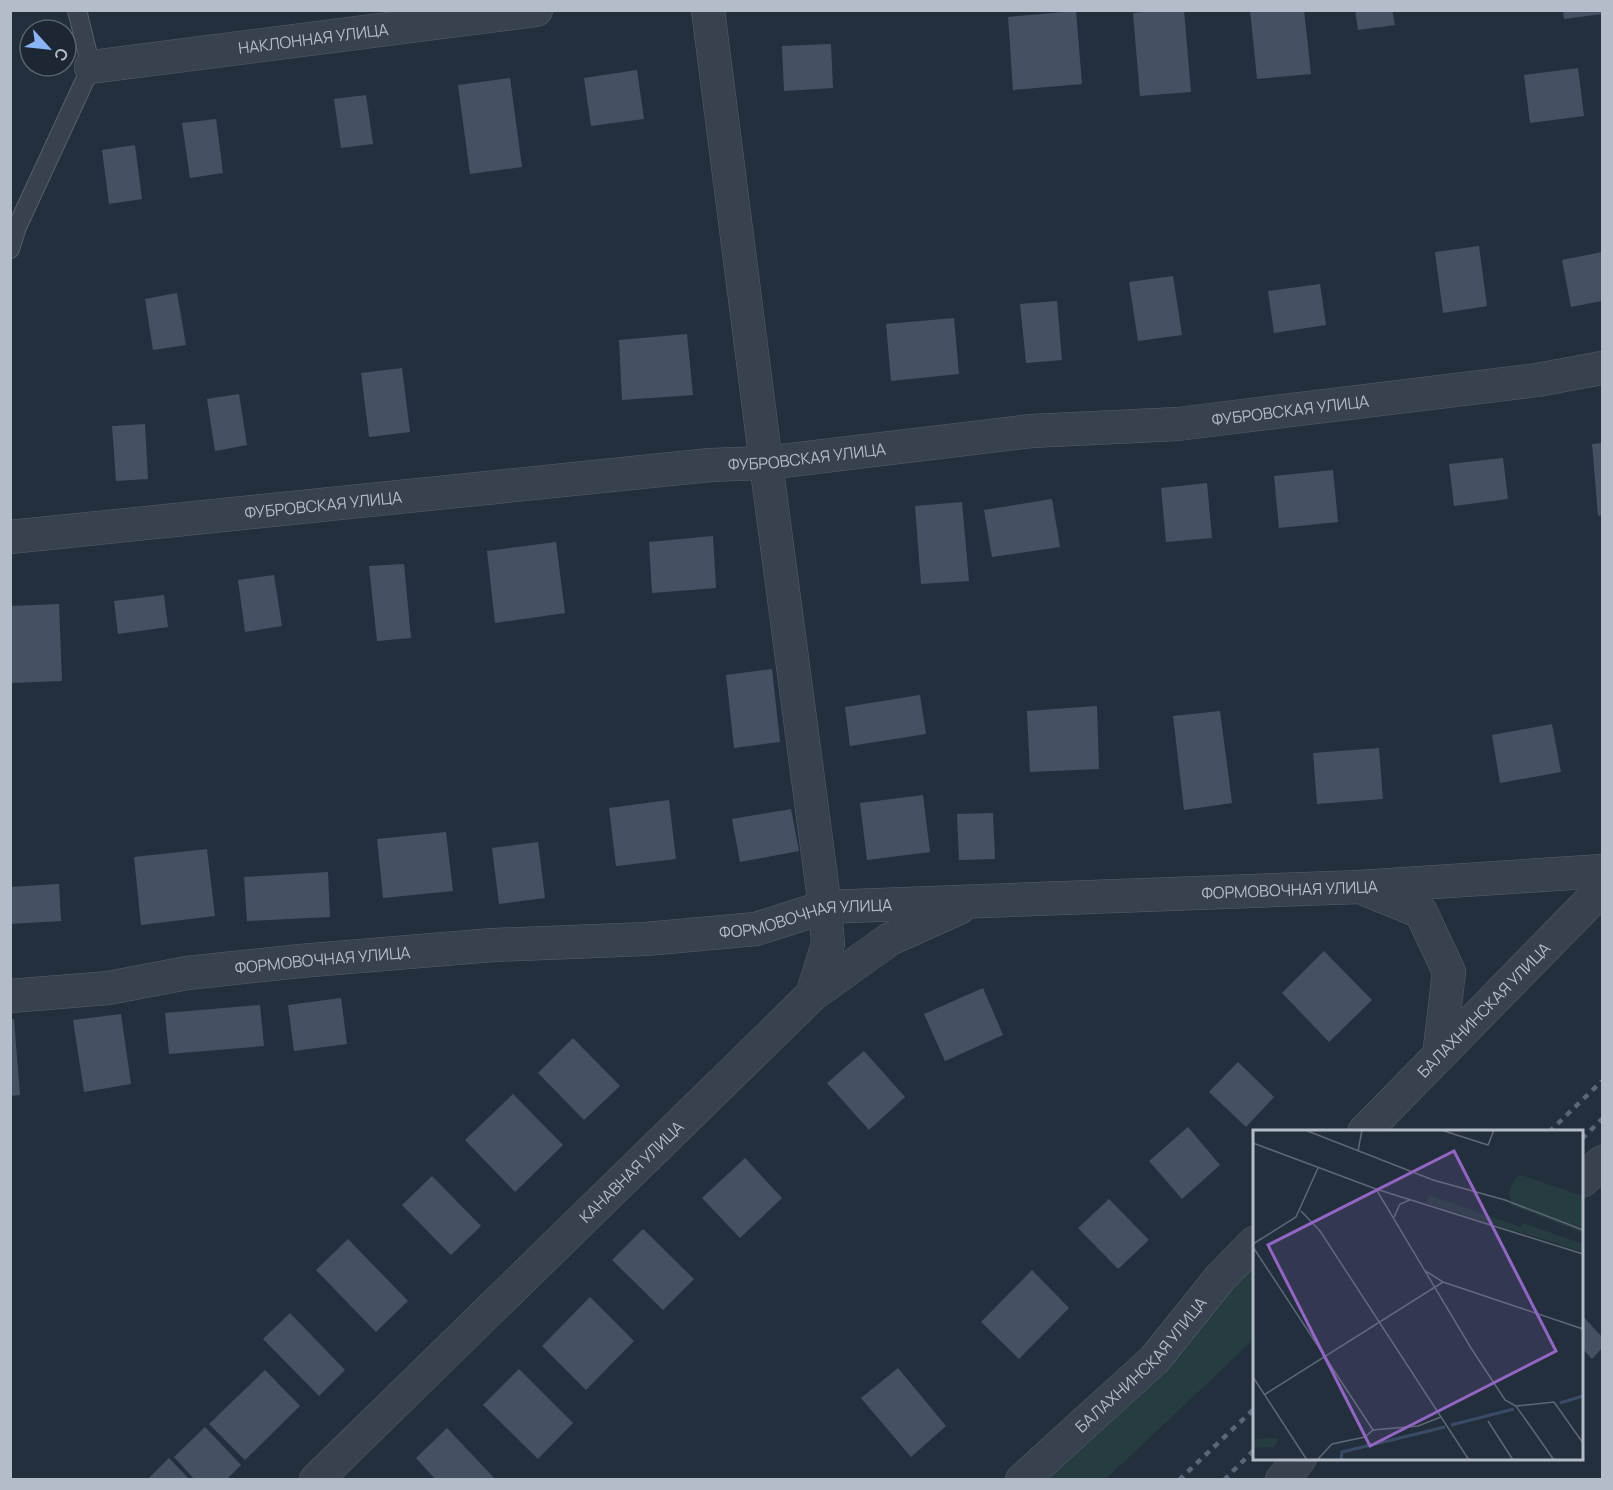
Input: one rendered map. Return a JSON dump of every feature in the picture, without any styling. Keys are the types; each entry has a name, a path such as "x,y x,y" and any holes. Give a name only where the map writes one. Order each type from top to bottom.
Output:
{"street":[{"name":"НАКЛОННАЯ УЛИЦА","path":"91,67 536,10"},
{"path":"708,10 825,907 828,944 812,995"},
{"name":"ФУБРОВСКАЯ УЛИЦА","path":"10,537 710,465 766,463 1031,431 1178,424 1537,380 1602,368"},
{"name":"ФОРМОВОЧНАЯ УЛИЦА","path":"10,996 108,988 187,973 300,961 493,945 645,939 756,929 825,907 1359,887 1602,871"},
{"path":"1359,887 1421,912 1449,972 1439,1056"},
{"name":"БАЛАХНИНСКАЯ УЛИЦА","path":"1365,1130 1602,889"},
{"name":"КАНАВНАЯ УЛИЦА","path":"316,1479 812,995 890,939 975,901"},
{"path":"1583,1179 1602,1162"},
{"name":"БАЛАХНИНСКАЯ УЛИЦА","path":"1022,1479 1155,1359 1220,1278 1253,1244"},
{"path":"1282,1479 1298,1460"}],"lane":[{"path":"10,249 17,227 91,67 77,10"}],"green space":[{"path":"1253,1264 1253,1340 1106,1479 1040,1480"}],"building":[{"path":"1184,10 1191,92 1140,96 1133,13"},
{"path":"1250,10 1304,10 1311,74 1257,79"},
{"path":"1355,10 1392,10 1395,25 1358,30"},
{"path":"1563,10 1602,10 1602,14 1564,19"},
{"path":"1076,11 1082,84 1013,90 1008,17"},
{"path":"831,44 833,88 784,91 782,46"},
{"path":"1578,68 1584,116 1530,123 1524,75"},
{"path":"637,70 644,119 591,126 584,78"},
{"path":"510,78 522,167 470,174 458,85"},
{"path":"366,95 373,144 341,148 334,99"},
{"path":"216,119 223,173 190,178 182,123"},
{"path":"135,145 142,199 109,204 102,150"},
{"path":"1479,246 1487,306 1443,313 1435,252"},
{"path":"1602,252 1602,301 1571,307 1562,260"},
{"path":"1173,276 1182,335 1138,341 1129,282"},
{"path":"1320,284 1326,325 1274,333 1268,291"},
{"path":"177,293 186,345 153,350 145,299"},
{"path":"1057,301 1062,360 1026,363 1020,304"},
{"path":"954,318 959,374 891,381 886,324"},
{"path":"687,334 693,395 622,400 619,340"},
{"path":"402,368 410,432 369,437 361,373"},
{"path":"239,394 247,445 215,451 207,399"},
{"path":"145,424 148,479 116,481 112,426"},
{"path":"1602,443 1602,515 1598,516 1592,444"},
{"path":"1503,458 1508,499 1454,506 1449,464"},
{"path":"1333,470 1338,522 1279,528 1274,476"},
{"path":"1207,483 1212,538 1166,542 1161,488"},
{"path":"1052,499 1060,547 992,557 984,510"},
{"path":"962,502 969,581 921,584 915,506"},
{"path":"713,536 716,588 652,593 649,542"},
{"path":"556,542 565,613 495,623 487,551"},
{"path":"404,564 411,638 377,641 369,566"},
{"path":"274,575 282,626 245,632 238,580"},
{"path":"164,595 168,627 118,634 114,601"},
{"path":"59,604 62,681 12,683 10,606"},
{"path":"772,669 780,742 734,748 726,675"},
{"path":"920,695 926,734 850,746 845,707"},
{"path":"1097,706 1099,769 1030,772 1027,711"},
{"path":"1220,711 1232,803 1184,810 1173,716"},
{"path":"1552,724 1561,772 1500,783 1492,735"},
{"path":"1379,748 1383,799 1317,804 1313,753"},
{"path":"923,795 930,852 867,860 860,803"},
{"path":"669,800 676,859 616,866 609,808"},
{"path":"791,809 799,851 740,862 732,819"},
{"path":"993,813 995,859 959,860 957,814"},
{"path":"446,832 453,891 383,898 377,839"},
{"path":"538,842 545,898 499,904 492,848"},
{"path":"207,849 215,916 141,925 134,857"},
{"path":"328,872 330,917 247,921 244,877"},
{"path":"59,884 61,921 10,924 10,887"},
{"path":"1324,951 1372,1000 1329,1042 1282,993"},
{"path":"983,988 1003,1035 945,1061 924,1014"},
{"path":"341,998 347,1044 294,1051 288,1005"},
{"path":"260,1005 264,1046 169,1054 165,1013"},
{"path":"121,1014 131,1084 84,1092 73,1020"},
{"path":"14,1019 20,1095 10,1096 10,1020"},
{"path":"573,1038 620,1086 584,1120 538,1073"},
{"path":"864,1051 905,1097 869,1130 827,1083"},
{"path":"1238,1062 1274,1097 1246,1127 1209,1092"},
{"path":"513,1094 563,1145 515,1192 465,1140"},
{"path":"1188,1127 1220,1165 1182,1199 1149,1161"},
{"path":"745,1158 782,1198 740,1238 702,1198"},
{"path":"432,1176 481,1226 451,1255 402,1205"},
{"path":"1109,1199 1149,1240 1118,1269 1078,1228"},
{"path":"643,1229 694,1279 663,1310 612,1260"},
{"path":"348,1239 408,1301 376,1332 316,1270"},
{"path":"1032,1270 1069,1308 1019,1359 981,1322"},
{"path":"590,1297 634,1341 586,1390 542,1346"},
{"path":"290,1313 345,1370 319,1396 263,1339"},
{"path":"1583,1316 1602,1337 1602,1348 1592,1359 1583,1349"},
{"path":"898,1368 946,1426 911,1457 861,1398"},
{"path":"519,1369 573,1423 538,1459 483,1405"},
{"path":"265,1370 300,1406 245,1460 209,1424"},
{"path":"205,1427 241,1465 226,1480 195,1480 174,1457"},
{"path":"447,1428 496,1480 436,1480 416,1458"},
{"path":"169,1458 190,1480 147,1480"}],"railway":[{"path":"1551,1130 1602,1081"},
{"path":"1583,1138 1602,1119"},
{"path":"1179,1480 1253,1410"},
{"path":"1224,1480 1253,1451"}]}
